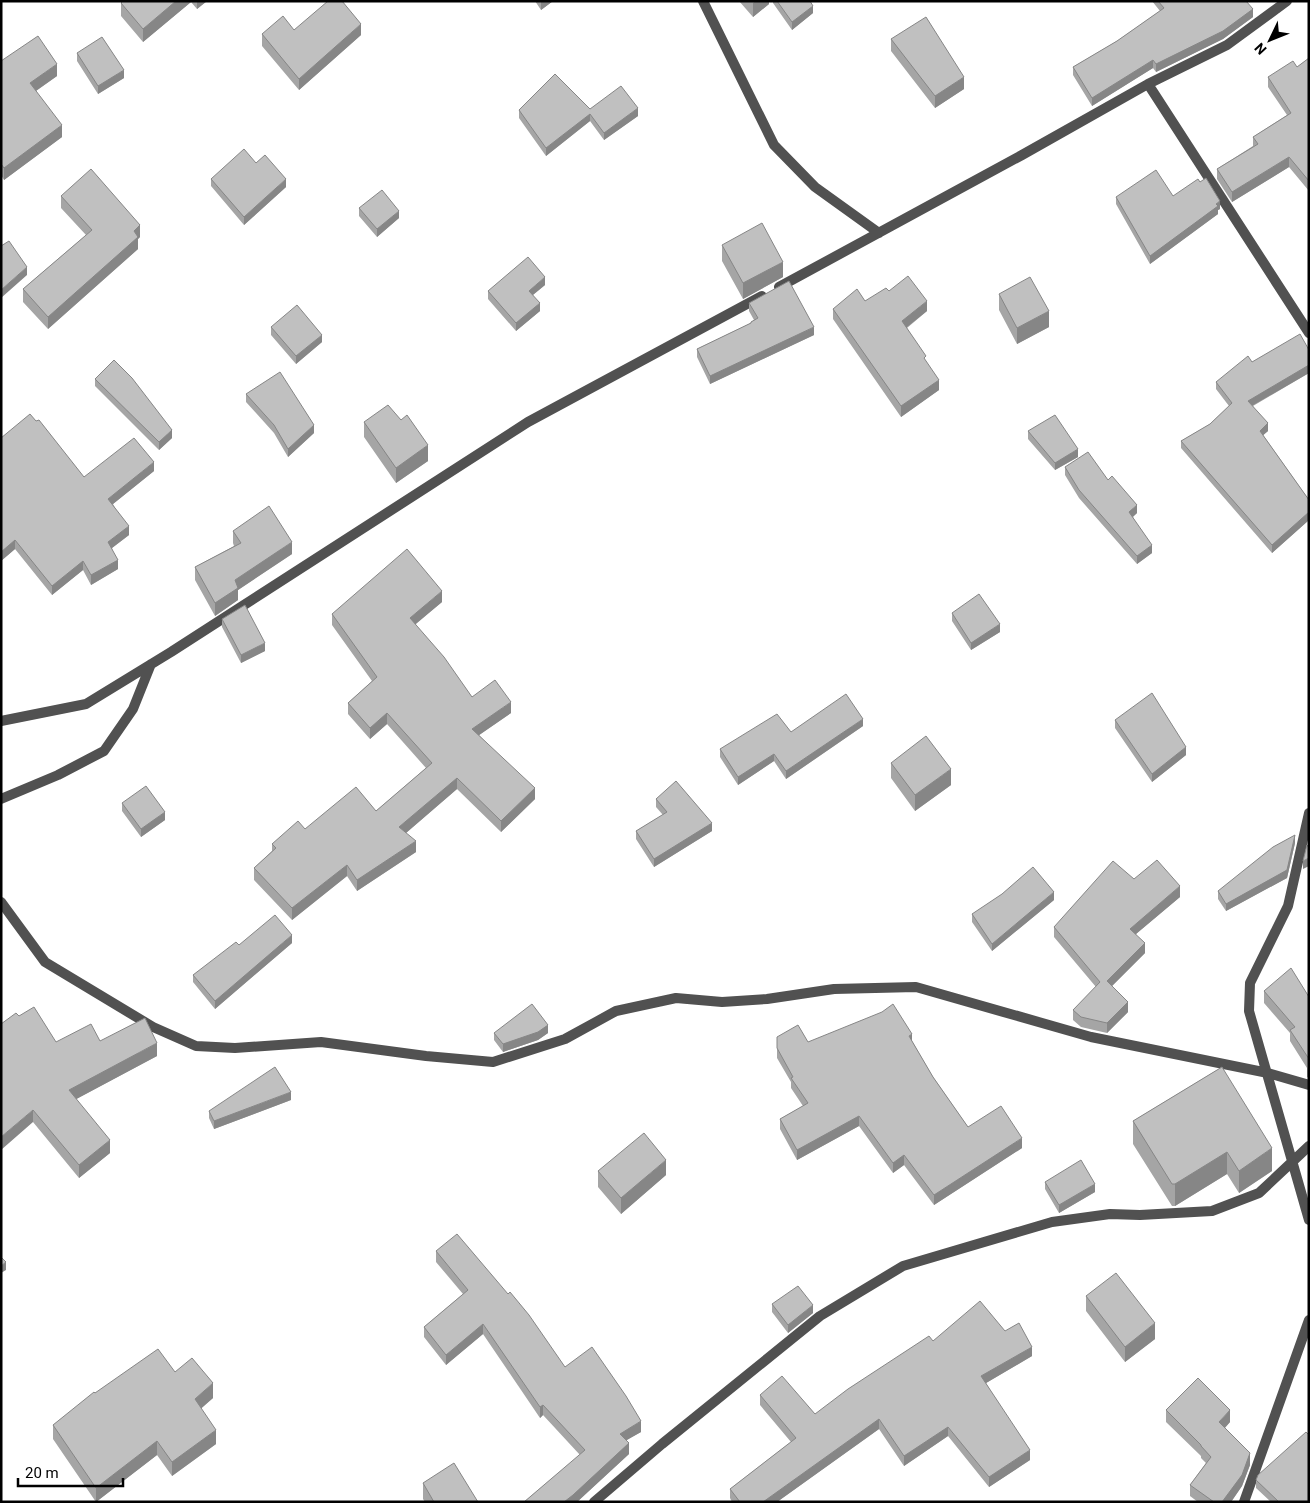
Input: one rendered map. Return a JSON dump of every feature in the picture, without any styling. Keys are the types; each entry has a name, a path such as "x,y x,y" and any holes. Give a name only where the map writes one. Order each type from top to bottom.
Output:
{"street":[{"path":"703,1 774,145 815,187 879,233"},
{"path":"1,721 86,704 528,422 879,233 1148,84 1227,45 1287,1"},
{"path":"1148,84 1309,333"},
{"path":"1,799 58,775 104,751 133,709 151,664"},
{"path":"1309,813 1288,906 1250,982 1249,1010 1309,1220"},
{"path":"1,902 45,962 153,1027 196,1046 235,1048 322,1042 426,1056 494,1062 565,1039 616,1011 676,998 722,1002 767,999 834,989 916,987 1091,1037 1268,1073 1309,1085"},
{"path":"594,1502 662,1444 820,1316 903,1266 1052,1222 1110,1214 1140,1215 1212,1211 1259,1193 1309,1146"},
{"path":"1244,1502 1309,1320"}],"building":[{"path":"123,1 176,1 143,29 121,3"},
{"path":"328,1 342,1 361,24 299,79 262,34 283,16 294,30"},
{"path":"777,1 810,1 813,6 792,22"},
{"path":"1158,1 1246,1 1253,9 1223,31 1156,64 1153,60 1092,98 1073,67 1117,41 1164,8"},
{"path":"926,17 964,77 935,96 891,39"},
{"path":"38,36 57,64 30,83 62,125 4,168 1,164 1,61"},
{"path":"102,37 124,70 98,86 77,53"},
{"path":"1309,58 1309,181 1289,157 1232,192 1217,169 1258,144 1253,137 1291,113 1268,77 1293,61 1297,67"},
{"path":"555,74 590,109 621,86 638,108 604,133 590,114 546,148 519,110"},
{"path":"244,149 256,163 265,155 286,179 244,217 211,179"},
{"path":"91,169 140,225 134,231 138,237 48,317 23,289 92,230 61,196"},
{"path":"1156,170 1173,196 1198,179 1200,182 1206,178 1220,201 1216,204 1218,206 1150,256 1116,197"},
{"path":"382,190 399,211 377,229 359,208"},
{"path":"762,223 783,262 743,283 722,245"},
{"path":"9,241 27,267 1,290 1,246"},
{"path":"528,257 545,277 529,291 540,303 516,323 488,291"},
{"path":"908,276 927,301 902,321 926,356 924,358 939,380 901,406 833,309 857,289 865,301 886,288 889,291"},
{"path":"1030,277 1049,311 1017,328 999,294"},
{"path":"789,281 814,327 710,376 697,349 758,318 749,303"},
{"path":"297,305 322,335 296,356 271,327"},
{"path":"1300,334 1309,350 1309,365 1248,401 1268,423 1260,431 1309,500 1309,512 1272,545 1181,441 1210,424 1232,403 1216,382 1248,356 1252,362"},
{"path":"114,360 132,378 172,430 159,442 95,379"},
{"path":"280,372 314,425 288,449 274,425 246,394"},
{"path":"388,405 401,420 407,415 428,445 396,468 364,422"},
{"path":"30,414 36,421 39,420 84,477 134,438 154,462 108,499 129,526 108,542 118,560 91,575 83,561 52,586 15,540 1,552 1,438"},
{"path":"1055,415 1078,449 1055,463 1028,431"},
{"path":"1088,452 1108,480 1112,476 1137,505 1129,512 1152,545 1137,556 1079,490 1065,467"},
{"path":"269,506 292,542 235,580 238,588 215,603 195,567 241,543 233,531"},
{"path":"407,549 442,591 410,618 444,657 472,697 495,680 511,702 472,729 535,788 501,821 457,778 399,827 416,841 357,880 347,865 292,908 254,868 276,848 272,844 298,821 305,829 356,787 376,811 432,763 387,713 370,728 348,703 377,677 332,614"},
{"path":"979,594 1000,624 971,643 952,613"},
{"path":"245,605 265,643 241,655 222,619"},
{"path":"1152,693 1186,747 1152,774 1115,720"},
{"path":"846,694 863,719 786,771 774,754 738,777 720,749 777,714 791,732"},
{"path":"926,736 951,769 915,795 891,763"},
{"path":"676,781 712,823 654,859 636,831 667,812 656,799"},
{"path":"146,786 165,812 141,829 122,803"},
{"path":"1295,835 1287,870 1226,904 1218,891 1273,847"},
{"path":"1307,845 1309,848 1309,858 1303,861"},
{"path":"1157,860 1180,886 1130,929 1145,943 1107,981 1128,1002 1107,1023 1081,1017 1073,1010 1100,982 1054,927 1113,861 1134,879"},
{"path":"1033,867 1054,892 992,944 972,914 1002,894"},
{"path":"275,915 292,935 215,1001 193,975 236,942 239,945"},
{"path":"1291,968 1309,997 1309,1059 1290,1030 1295,1027 1264,991"},
{"path":"532,1004 548,1025 538,1032 503,1044 494,1033"},
{"path":"893,1004 912,1034 909,1036 933,1077 968,1127 1001,1106 1022,1138 934,1195 904,1155 893,1163 859,1116 797,1150 780,1119 808,1103 791,1078 793,1077 777,1048 777,1037 798,1025 808,1042 882,1012"},
{"path":"34,1007 56,1042 91,1024 100,1041 145,1018 157,1043 69,1090 110,1140 79,1165 33,1110 1,1137 1,1024 16,1013 19,1016"},
{"path":"275,1067 291,1092 214,1121 209,1111"},
{"path":"1222,1067 1272,1148 1239,1171 1227,1152 1175,1184 1172,1184 1133,1121"},
{"path":"644,1133 666,1160 621,1198 598,1171"},
{"path":"1081,1160 1095,1184 1059,1205 1045,1182"},
{"path":"457,1234 508,1294 510,1292 529,1315 565,1367 592,1347 641,1421 620,1434 629,1443 564,1502 524,1502 585,1450 543,1405 540,1407 483,1324 446,1355 424,1327 468,1290 436,1251"},
{"path":"1,1257 6,1262 1,1266"},
{"path":"1116,1273 1155,1323 1125,1347 1086,1296"},
{"path":"798,1286 813,1305 788,1325 772,1304"},
{"path":"980,1301 1005,1331 1019,1323 1032,1347 981,1376 1030,1450 989,1477 948,1427 904,1456 879,1419 763,1502 740,1502 730,1489 796,1438 760,1395 782,1376 815,1414 848,1389 929,1336 933,1341"},
{"path":"158,1349 175,1372 192,1358 213,1383 195,1399 216,1430 172,1462 157,1441 96,1488 53,1425 94,1392"},
{"path":"1198,1378 1230,1410 1219,1422 1250,1453 1242,1475 1222,1502 1214,1502 1190,1485 1211,1457 1166,1410"},
{"path":"1306,1432 1309,1435 1309,1502 1279,1502 1256,1480 1258,1475"},
{"path":"454,1463 478,1502 434,1502 423,1483"}]}
